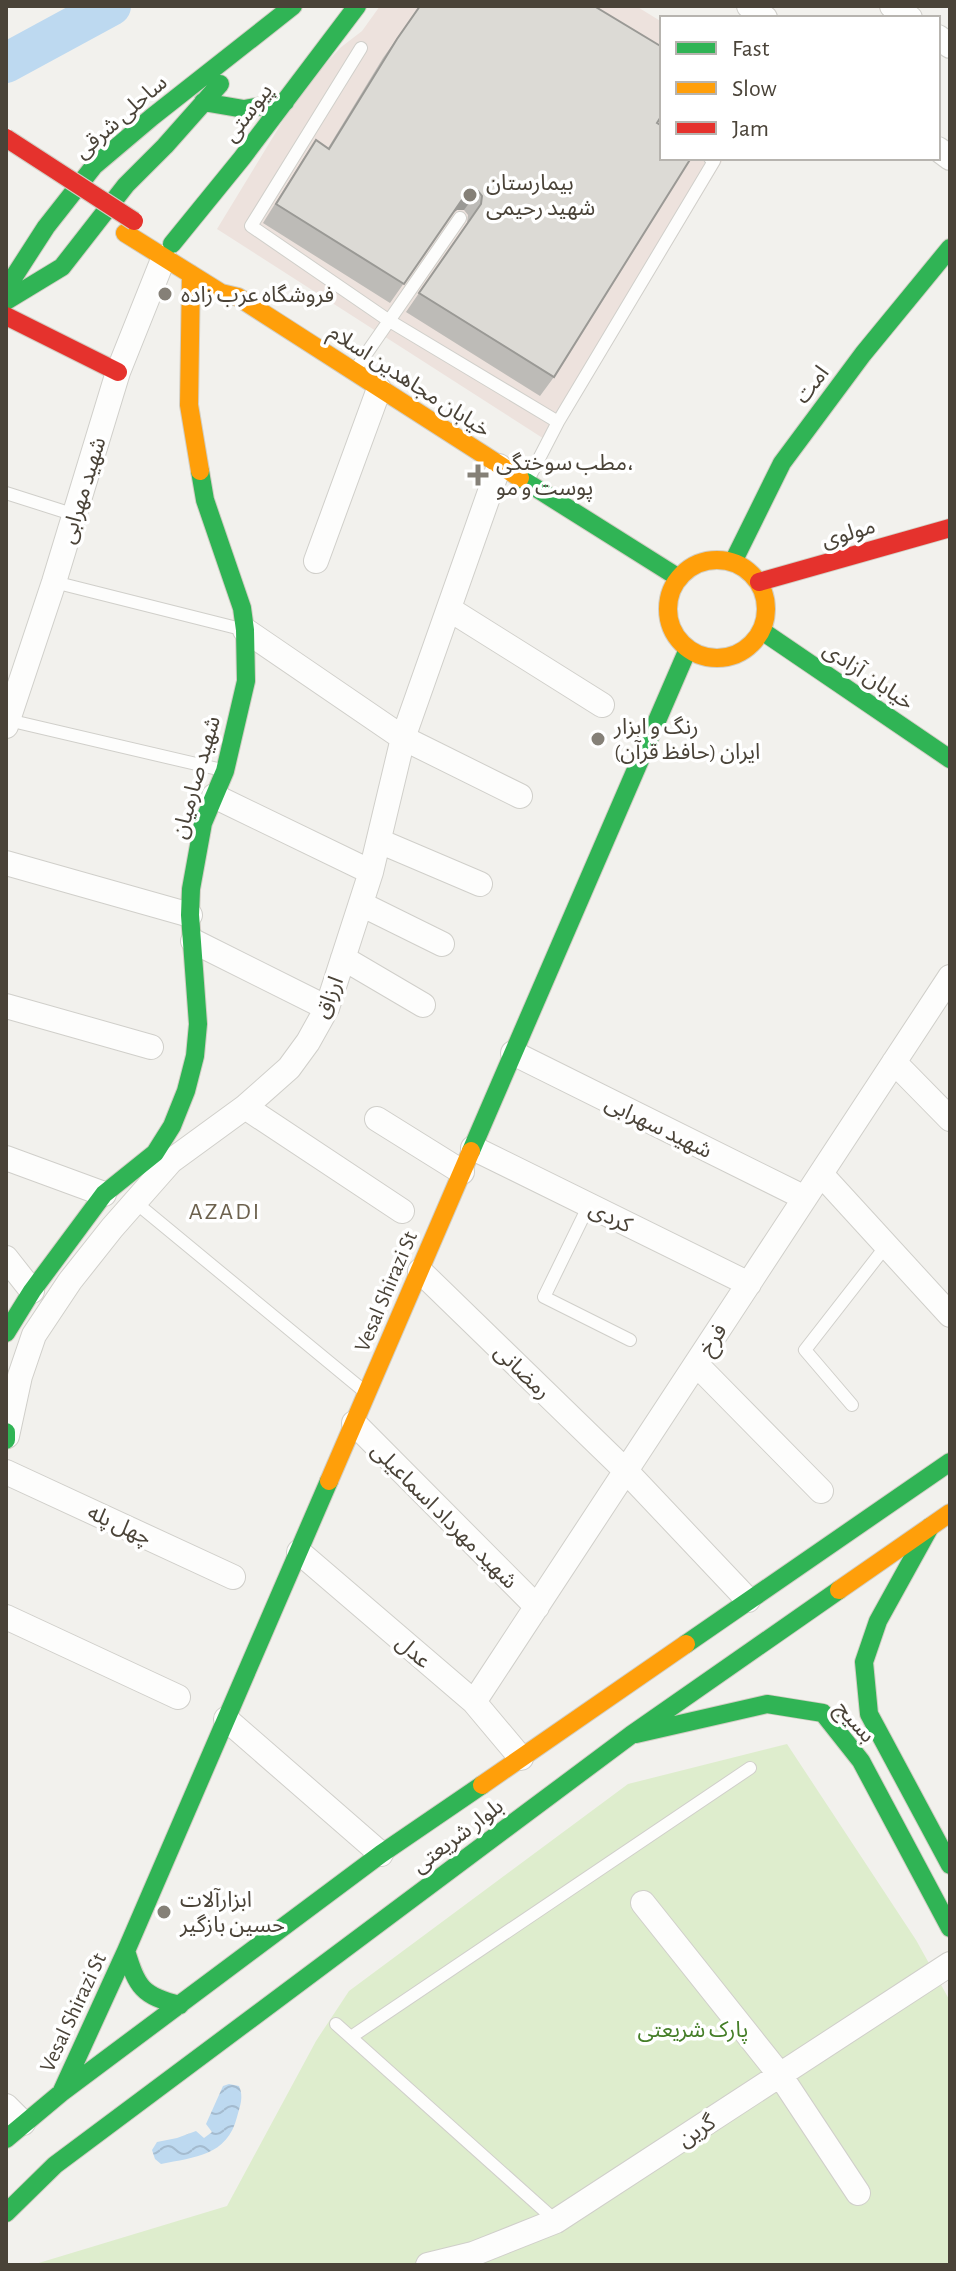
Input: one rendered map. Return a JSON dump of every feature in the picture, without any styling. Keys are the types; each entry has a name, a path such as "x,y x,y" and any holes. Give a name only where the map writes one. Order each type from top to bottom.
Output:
{"street":[{"name":"پیوستی","path":"168,251 357,6"},
{"path":"6,301 62,267 126,185 286,12"},
{"name":"ساحلی شرقی","path":"6,289 46,227 94,166 286,12"},
{"path":"203,102 235,110 285,102"},
{"path":"235,110 241,125 242,158"},
{"name":"خیابان مجاهدین اسلام","path":"6,138 130,227"},
{"name":"خیابان مجاهدین اسلام","path":"6,157 168,251 230,280 238,297"},
{"name":"امت","path":"733,562 782,463 863,354 950,248"},
{"name":"خیابان مجاهدین اسلام","path":"168,251 191,274 221,293 238,297 679,578"},
{"name":"شهید مهرابی","path":"7,723 12,681 54,582 118,372 168,251"},
{"name":"شهید صارمیان","path":"6,1333 32,1291 104,1194 155,1153 172,1126 195,1056 198,1024 191,889 203,823 225,771 246,681 242,608 205,500 189,405 191,274"},
{"path":"6,316 118,372"},
{"path":"316,561 379,389"},
{"name":"ارزاق","path":"6,1436 20,1376 34,1335 70,1281 171,1161 245,1107 289,1068 327,1008 371,872 403,738 499,466"},
{"name":"مولوی","path":"759,582 950,528"},
{"path":"719,559 733,562 748,570 759,582 766,598 762,631 751,645 737,654 720,658 703,656 688,649 677,637 670,623 670,591 690,567 703,561 719,559"},
{"path":"449,609 602,705"},
{"path":"245,630 403,738 520,796"},
{"name":"خیابان آزادی","path":"762,631 950,759"},
{"name":"Vesal Shirazi St","path":"61,2093 126,1951 688,649"},
{"path":"214,796 371,872"},
{"path":"379,841 480,884"},
{"path":"6,863 190,915"},
{"path":"361,904 442,944"},
{"path":"193,941 327,1008"},
{"path":"343,958 423,1005"},
{"name":"فرخ","path":"474,1702 950,977"},
{"path":"6,1006 151,1047"},
{"name":"شهید سهرابی","path":"513,1053 805,1198"},
{"path":"894,1062 950,1119"},
{"path":"245,1107 402,1211"},
{"path":"377,1119 462,1172"},
{"name":"کردی","path":"473,1148 749,1284"},
{"path":"6,1158 104,1194"},
{"path":"821,1174 950,1315"},
{"path":"6,1258 32,1291"},
{"name":"رمضانی","path":"420,1271 626,1471 748,1600"},
{"path":"696,1364 821,1491"},
{"name":"شهید مهرداد اسماعیلی","path":"354,1423 537,1607"},
{"name":"بلوار شریعتی","path":"12,2123 61,2093 381,1854 950,1462"},
{"name":"چهل پله","path":"6,1472 233,1577"},
{"name":"بلوار شریعتی","path":"6,2213 55,2165 631,1735 950,1513"},
{"name":"بسیج","path":"930,1527 878,1621 864,1662 869,1714 950,1865"},
{"name":"عدل","path":"299,1552 474,1702 521,1758"},
{"path":"6,1617 178,1697"},
{"name":"بسیج","path":"631,1735 767,1704 823,1713 861,1761 950,1928"},
{"path":"226,1719 381,1854"},
{"path":"643,1903 780,2075 858,2193"},
{"name":"Vesal Shirazi St","path":"126,1951 136,1982 152,1999 180,2005"},
{"name":"گرین","path":"428,2265 473,2254 556,2221 950,1964"}],"lane":[{"path":"361,48 251,226 388,320 558,422"},
{"path":"526,482 558,422 713,160"},
{"path":"353,372 460,218"},
{"path":"6,493 75,515"},
{"path":"54,582 245,630"},
{"path":"7,723 225,771"},
{"path":"135,1202 367,1393"},
{"path":"589,1205 544,1297 630,1340"},
{"path":"852,1405 805,1350 886,1246"},
{"path":"351,2037 750,1768"},
{"path":"336,2024 556,2221"}],"shaded area":[{"name":"بیمارستان شهید رحیمی","path":"380,6 636,6 660,21 660,160 723,160 552,444 217,229 301,91 340,48 362,31"}],"green space":[{"name":"پارک شریعتی","path":"787,1744 916,1940 950,2001 950,2265 32,2265 227,2206 316,2041 349,1991 628,1784"}],"water":[{"path":"223,2086 239,2086 241,2098 226,2140 197,2156 161,2164 155,2159 152,2150 157,2142 196,2131 204,2138 212,2132 206,2124"}],"building":[{"name":"بیمارستان شهید رحیمی","path":"420,6 594,6 660,46 660,118 657,123 660,125 660,160 690,160 554,377 419,293 481,204 482,196 478,191 466,194 404,284 276,204 316,140 329,149"}],"waterway":[{"path":"6,63 111,6"}],"traffic: fast":[{"path":"6,289 46,227 94,166 293,6"},
{"path":"172,244 242,158 357,6"},
{"path":"6,301 62,267 126,185 220,84"},
{"path":"203,102 244,109 285,102"},
{"path":"733,562 782,463 863,354 950,248"},
{"path":"6,1333 32,1291 104,1194 155,1153 172,1126 195,1056 198,1024 191,889 203,823 225,771 246,681 242,608 205,500 200,471"},
{"path":"520,478 679,578"},
{"path":"762,631 950,759"},
{"path":"471,1151 688,649"},
{"path":"6,1432 6,1440"},
{"path":"686,1644 950,1462"},
{"path":"61,2093 126,1951 329,1481"},
{"path":"930,1527 878,1621 864,1662 869,1714 950,1865"},
{"path":"6,2213 55,2165 631,1735 839,1590"},
{"path":"636,1734 767,1704 823,1713 861,1761 950,1928"},
{"path":"6,2139 61,2093 381,1854 482,1785"},
{"path":"126,1951 143,1988 157,1998 180,2005"}],"traffic: slow":[{"path":"125,233 221,293 238,297 520,478"},
{"path":"191,274 189,405 200,471"},
{"path":"717,560 736,564 752,574 762,590 766,609 762,628 752,644 736,654 717,658 698,654 682,644 672,628 668,609 672,590 682,574 698,564 717,560"},
{"path":"329,1481 471,1151"},
{"path":"839,1590 950,1513"},
{"path":"482,1785 686,1644"}],"traffic: jam":[{"path":"6,138 134,221"},
{"path":"6,316 118,372"},
{"path":"759,582 950,528"}],"place":[{"name":"بیمارستان شهید رحیمی","path":"470,195"},
{"name":"فروشگاه عرب زاده","path":"165,294"},
{"name":"مطب سوختگی، پوست و مو","path":"478,475"},
{"name":"رنگ و ابزار ایران (حافظ قرآن)","path":"598,739"},
{"name":"ابزارآلات حسین بازگیر","path":"164,1912"}],"district":[{"name":"AZADI","path":"225,1211"}]}
